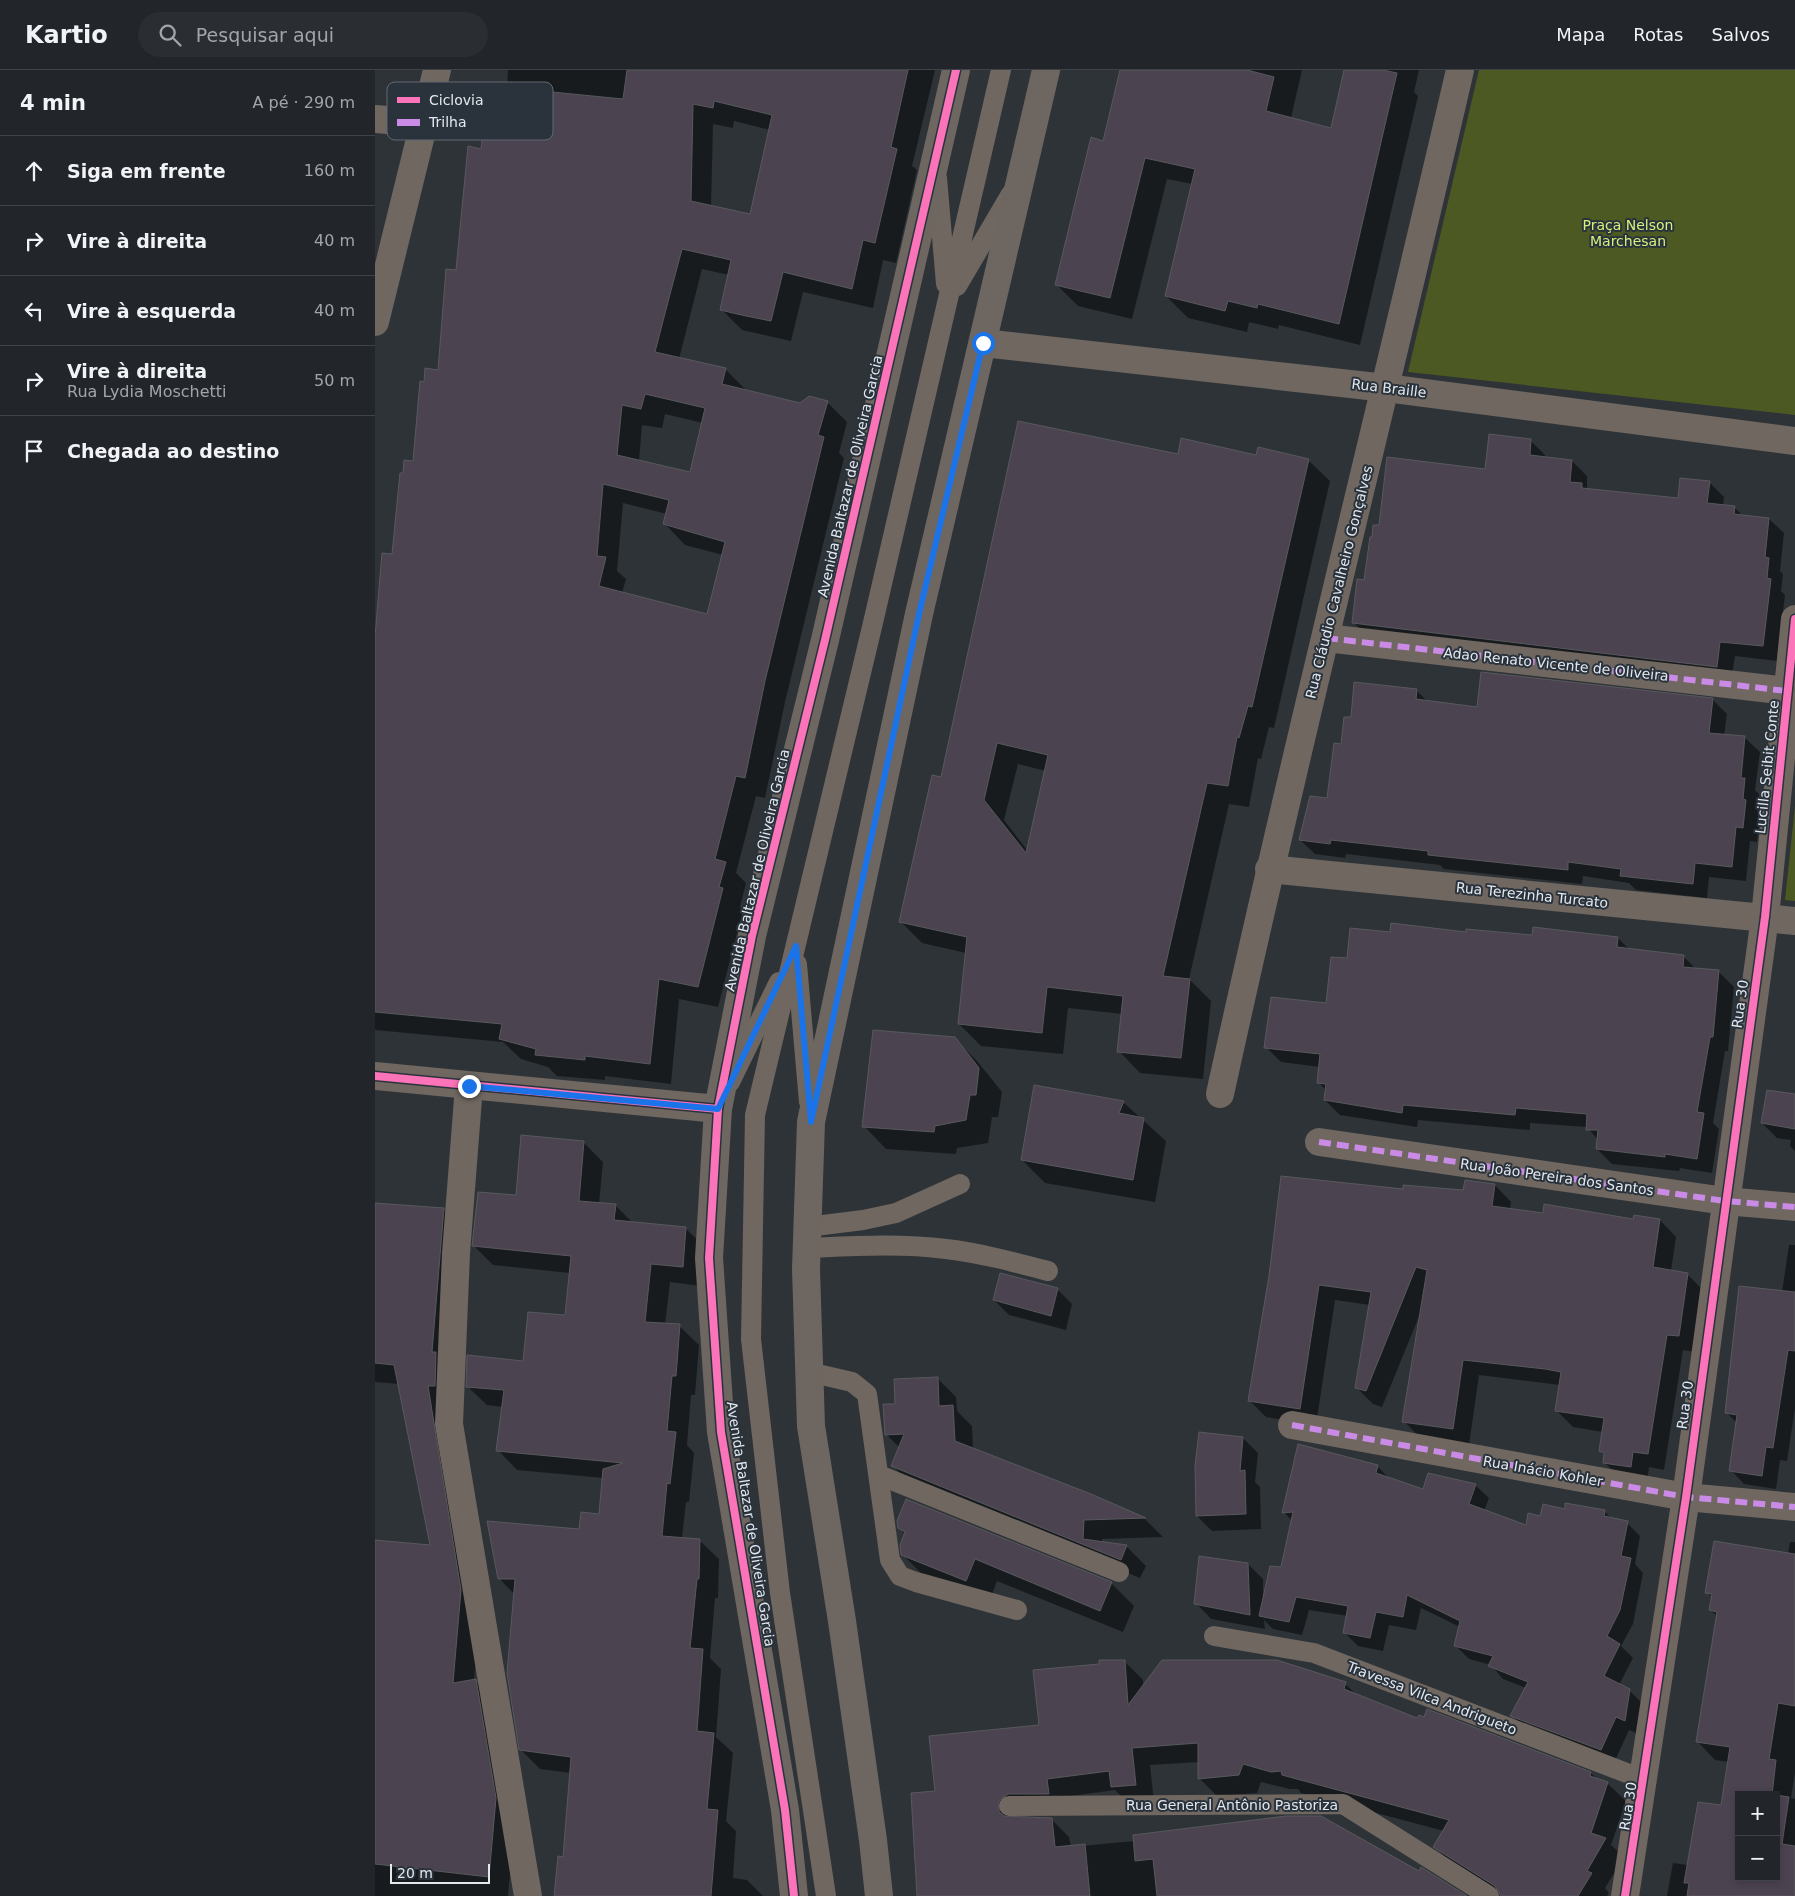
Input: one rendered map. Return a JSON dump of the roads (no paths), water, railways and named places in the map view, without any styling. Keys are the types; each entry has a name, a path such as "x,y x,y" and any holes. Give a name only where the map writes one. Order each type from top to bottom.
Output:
{"main road":[{"name":"Avenida Baltazar de Oliveira Garcia","path":"794,1896 785,1810 721,1432 709,1258 718,1109 752,936 825,640 956,70"},
{"path":"879,1896 850,1678 811,1426 807,1237 811,1122 919,614 1046,70"}],"street":[{"name":"Rua Cláudio Cavalheiro Gonçalves","path":"1220,1094 1269,869 1386,388 1460,70"},
{"path":"375,322 420,140"},
{"name":"Rua Braille","path":"983,343 1386,388 1795,441"},
{"name":"Lucilla Seibit Conte","path":"1765,917 1795,619"},
{"name":"Adao Renato Vicente de Oliveira","path":"1326,638 1787,691"},
{"name":"Rua Terezinha Turcato","path":"1269,869 1795,921"},
{"name":"Rua 30","path":"1625,1896 1645,1780 1686,1497 1765,917"},
{"path":"375,1076 718,1109"},
{"path":"469,1086 456,1253 449,1424 529,1896"},
{"name":"Rua João Pereira dos Santos","path":"1319,1142 1725,1201 1795,1207"},
{"name":"Rua Inácio Kohler","path":"1293,1425 1686,1497 1795,1507"}],"lane":[{"path":"826,1896 780,1593 751,1339 755,1115 1001,70"},
{"path":"935,158 947,302"},
{"path":"947,302 1021,178"},
{"path":"718,1109 796,946"},
{"path":"796,946 811,1122"},
{"path":"807,1237 863,1220 896,1213 961,1184"},
{"path":"807,1237 869,1245 944,1248 984,1254 1048,1271"},
{"path":"809,1372 852,1382 867,1394 890,1560 900,1576 1017,1610"},
{"path":"879,1475 1119,1572"},
{"name":"Travessa Vilca Andrigueto","path":"1213,1636 1314,1653 1645,1780"},
{"name":"Rua General Antônio Pastoriza","path":"1009,1806 1343,1804 1489,1896"}],"park label":[{"name":"Praça Nelson Marchesan","path":"1628,234"}]}
